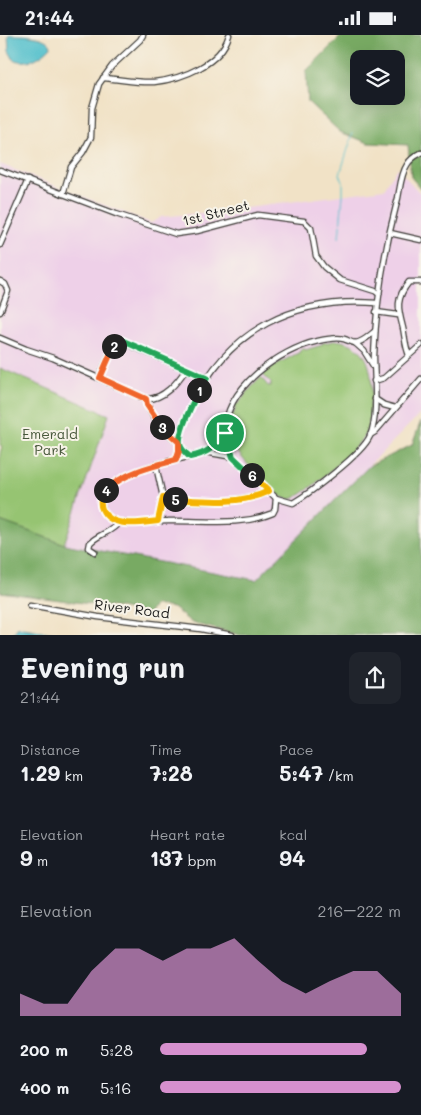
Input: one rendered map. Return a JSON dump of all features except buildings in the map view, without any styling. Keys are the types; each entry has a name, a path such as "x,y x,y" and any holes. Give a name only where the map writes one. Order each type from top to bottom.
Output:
{"street":[{"path":"63,193 71,167 91,137 92,108 99,84 109,69 143,35"},
{"path":"103,78 129,81 154,81 173,78 191,71 218,55 226,45 230,35"},
{"path":"109,69 112,78"},
{"path":"370,435 375,399 376,312 391,227 406,166 414,157 421,153"},
{"name":"1st Street","path":"0,170 116,215 176,234 197,231 258,215 304,221 311,228 316,256 324,267 340,281 375,291 379,294"},
{"path":"0,245 28,180"},
{"path":"390,233 421,240"},
{"path":"0,281 8,287 8,295 0,312"},
{"path":"409,355 398,315 401,294 406,285 411,282 421,282"},
{"path":"176,460 191,406 207,378 221,359 237,344 258,328 278,317 297,310 332,303 378,303"},
{"path":"376,312 398,315"},
{"path":"355,343 375,331"},
{"path":"0,337 146,399 158,398 173,385 186,369"},
{"path":"374,367 364,351 355,343 338,338 319,340 276,358 256,375 237,396 227,416 225,433 233,457 276,498 293,503 359,450 370,435 375,432 421,379"},
{"path":"100,378 115,343 121,340 207,378"},
{"path":"374,381 382,380 421,345"},
{"path":"146,399 147,405 158,423 180,444 190,457"},
{"path":"375,399 384,405 395,408"},
{"path":"225,433 217,445 205,453 156,466 121,479 109,487 102,495 101,504 104,512 119,522 233,522 273,513 276,498"},
{"path":"205,453 233,457"},
{"path":"156,466 163,497 158,521"},
{"path":"163,497 224,501 244,499 269,491"},
{"path":"95,552 90,548 90,543 99,535 117,526 119,522"},
{"name":"River Road","path":"30,605 98,617 201,629 232,635"}],"shaded area":[{"path":"0,164 151,223 161,217 232,210 384,189 397,168 421,194 421,413 256,580 64,544 109,415 0,368"}],"green space":[{"path":"342,35 421,35 421,189 411,177 408,145 369,143 340,132 308,102 306,71"},
{"path":"335,340 356,347 363,353 367,361 370,370 372,401 370,402 367,428 360,442 330,471 298,496 291,499 286,498 263,484 265,481 249,466 236,449 230,430 231,420 236,408 233,406 235,402 238,404 261,377 268,386 271,386 271,383 263,375 273,366 304,348 305,350"},
{"name":"Emerald Park","path":"0,368 109,415 64,544 0,521 0,454 2,446 0,445"},
{"path":"421,421 421,635 240,635 192,623 173,608 155,605 148,614 120,608 0,592 0,521 64,544 256,580 369,466 412,445"}],"water":[{"path":"8,35 40,38 49,43 51,47 30,61 14,60 9,51"},
{"path":"18,627 57,634 58,635 12,635"}],"waterway":[{"path":"339,238 343,195 343,182 340,174 353,133"}],"route":[{"path":"225,433 220,442 205,453 190,457 183,451 179,442 191,406 207,378 121,340 117,340 100,378 146,399 147,405 158,423 179,442 180,446 176,460 115,482 101,497 102,509 108,516 119,522 158,521 163,497 224,501 244,499 269,491 233,457 225,433"}]}
